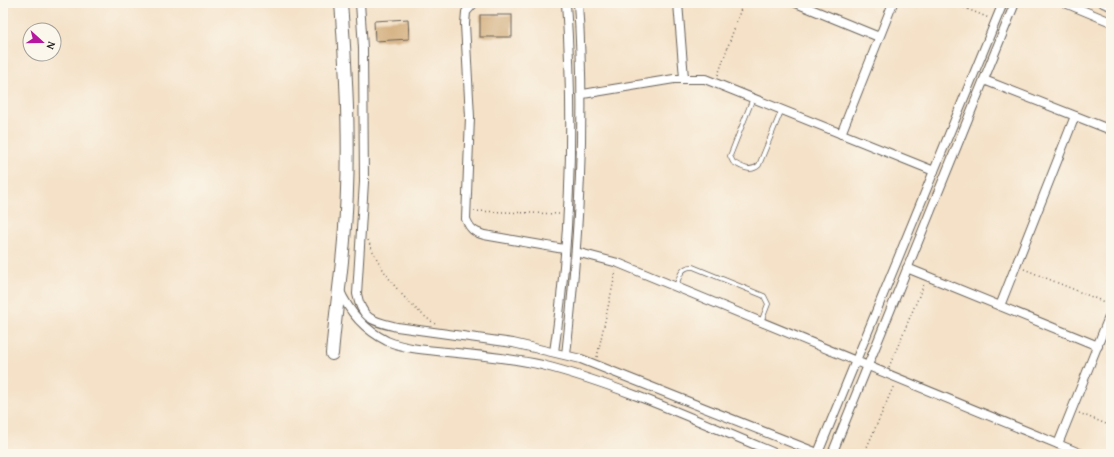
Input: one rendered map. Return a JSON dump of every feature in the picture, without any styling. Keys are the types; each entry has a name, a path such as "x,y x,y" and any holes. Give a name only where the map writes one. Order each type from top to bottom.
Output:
{"street":[{"path":"332,354 344,239 347,176 347,110 341,3"},
{"path":"360,3 365,119 364,182 357,294 360,308 366,316 380,323 397,327 513,343 566,355 596,364 819,454 1003,3"},
{"path":"474,3 466,12 465,24 470,117 466,219 469,227 476,233 577,248 618,263 1082,454"},
{"path":"554,352 561,305 570,182 570,94 566,3"},
{"path":"566,355 577,248 581,190 582,94 578,3"},
{"path":"678,3 684,78"},
{"path":"796,3 880,37"},
{"path":"842,134 893,3"},
{"path":"832,454 1015,3"},
{"path":"1065,3 1111,22"},
{"path":"1103,3 1111,6"},
{"path":"582,94 684,78 715,82 934,171"},
{"path":"984,80 1111,130"},
{"path":"1000,306 1076,116"},
{"path":"941,154 952,158"},
{"path":"930,180 941,185"},
{"path":"907,268 1098,346"},
{"path":"339,287 348,307 362,323 378,336 397,345 417,349 510,359 564,371 605,384 777,454"},
{"path":"1058,444 1111,312"}],"lane":[{"path":"753,98 730,156 732,162 748,169 754,169 759,165 782,109"},
{"path":"675,287 682,271 687,267 693,267 766,298 768,304 761,322"}],"path":[{"path":"715,82 743,3"},
{"path":"953,3 996,21"},
{"path":"466,210 567,214"},
{"path":"368,239 382,268 396,287 412,305 436,325"},
{"path":"596,364 618,263"},
{"path":"1016,266 1111,304"},
{"path":"886,374 927,276"},
{"path":"864,454 897,378"},
{"path":"1072,410 1111,426"}],"building":[{"path":"480,15 512,15 512,37 480,37"},
{"path":"408,19 409,39 375,41 374,21"}]}
